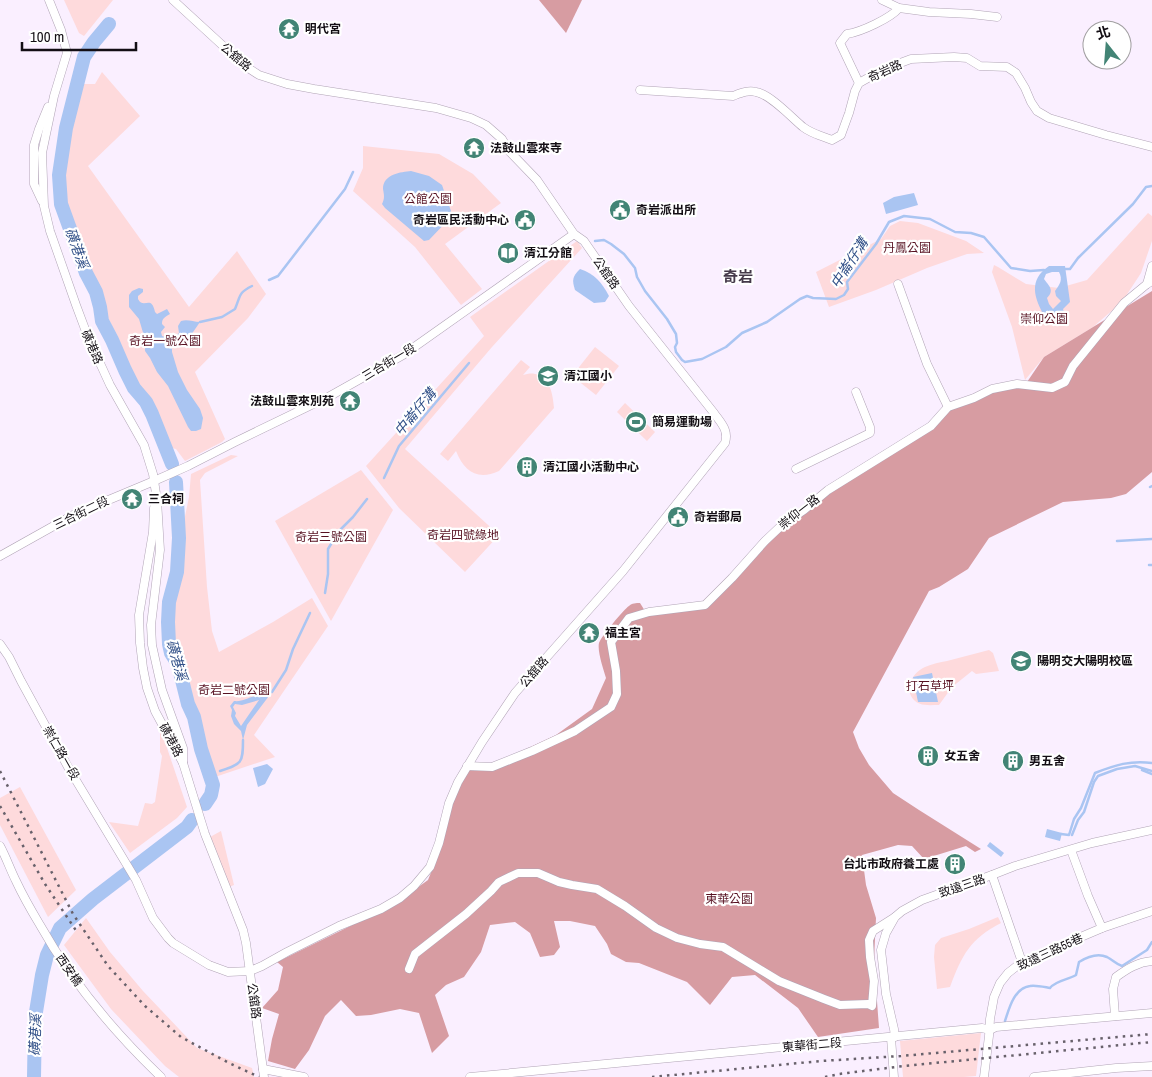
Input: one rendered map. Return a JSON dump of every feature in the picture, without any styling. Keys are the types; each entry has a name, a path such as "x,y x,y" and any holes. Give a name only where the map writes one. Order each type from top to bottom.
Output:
{"street":[{"name":"磺港路","path":"48,0 62,30 67,53 54,96 42,153 44,206 50,231 85,330 110,385 144,445 154,481 158,507 160,550 151,625 152,645 162,690 183,748 183,763"},
{"name":"公舘路","path":"174,0 244,66 259,75 287,84 436,108 471,118 486,125 502,139 509,151 537,180 574,234 586,244 629,306 714,412 726,429 727,437 725,443 622,571 515,693 467,766 449,803 439,843 430,867 414,886 381,910 339,926 262,966 250,970 264,1073"},
{"path":"882,0 899,8 997,17"},
{"path":"859,83 840,43 847,34 857,32 894,14 899,8"},
{"name":"奇岩路","path":"640,90 733,96 746,92 758,92 770,99 813,134 832,140 841,135 859,83 884,68 911,59 967,58 980,66 1007,67 1016,73 1036,111 1049,118 1152,147"},
{"name":"三合街一段","path":"166,476 330,396 404,355 574,234"},
{"path":"1149,282 1152,266"},
{"name":"崇仰一路","path":"467,766 492,767 532,751 575,731 611,707 618,694 612,642 628,618 649,612 705,605 765,541 782,526 828,490 931,426 948,407 974,398 992,389 1017,384 1052,388 1065,382 1073,366 1092,345 1124,303 1149,282"},
{"path":"898,284 927,364 948,407"},
{"path":"796,469 870,434 870,427 856,392"},
{"name":"三合街二段","path":"0,556 75,514 166,476"},
{"name":"磺港路","path":"154,481 153,532 139,615 142,668 155,710 183,763 205,834 243,930 250,970"},
{"name":"崇仁路一段","path":"0,644 9,657 68,766 133,875 153,918 168,938 209,965 228,972 250,970"},
{"name":"致遠三路","path":"409,969 415,954 466,914 499,882 518,873 538,873 559,882 597,889 656,928 677,938 723,947 779,981 824,999 840,1005 868,1004 872,1006 874,981 869,940 873,931 902,911 922,900 1014,866 1100,841 1152,830"},
{"name":"西安橋","path":"0,846 25,898 61,960 92,1004 134,1051 161,1077"},
{"path":"1071,850 1102,928"},
{"path":"992,875 1022,962"},
{"name":"致遠三路55巷","path":"984,1077 994,998 997,987 1008,973 1022,962 1102,928 1152,911"},
{"path":"894,1077 894,1029 886,994 881,950 886,933 895,917"},
{"path":"1115,1016 1113,989 1116,977 1125,970 1143,962 1152,961"},
{"name":"東華街二段","path":"470,1077 518,1074 982,1028 990,1030 996,1027 1152,1013"},
{"path":"1034,1077 1152,1066"},
{"path":"1116,1068 1116,1077"},
{"path":"264,1073 304,1077"}],"green space":[{"path":"64,0 113,0 84,36 79,33"},
{"path":"539,0 582,0 566,33"},
{"name":"奇岩一號公園","path":"102,72 140,116 88,166 189,307 237,251 266,294 248,318 195,372 225,439 185,461 176,449 172,448 153,406 138,385 108,318 101,291 91,276 64,206 63,175 75,114 84,84 95,84"},
{"name":"公館公園","path":"363,146 439,154 473,174 501,203 445,244 482,289 461,305 415,247 353,191 363,168"},
{"name":"崇仰公園","path":"1148,213 1152,216 1152,241 1141,273 1122,302 1093,327 1044,357 1025,380 1012,327 992,272 994,265 1026,284 1059,288 1087,280"},
{"name":"丹鳳公園","path":"900,221 918,223 966,241 984,253 967,254 829,307 816,272 881,239 890,226"},
{"name":"奇岩四號綠地","path":"577,241 582,248 492,347 405,449 499,535 465,572 399,508 366,466 484,336 470,317"},
{"name":"東華公園","path":"1152,291 1152,472 1126,494 1111,498 1063,502 989,538 968,569 929,591 853,732 859,748 869,765 893,793 981,849 975,852 966,846 924,859 912,846 898,845 862,855 866,885 876,918 874,960 879,1028 818,1037 798,1008 755,975 732,977 710,1005 687,982 639,963 626,962 611,954 595,926 570,921 554,921 560,947 554,955 540,957 530,933 515,922 490,925 481,952 464,977 446,985 435,995 449,1036 432,1053 419,1013 400,1009 356,1016 341,1000 325,1016 309,1050 295,1069 268,1061 279,1014 262,1008 278,990 283,967 277,962 395,904 428,880 443,843 453,802 467,772 475,764 490,766 556,735 592,709 606,678 600,656 599,643 626,608 631,604 637,603 640,603 645,611 701,604 749,559 752,550 773,528 875,460 937,423 948,407 990,392 1025,385 1044,357"},
{"path":"595,347 619,366 596,395 572,376"},
{"path":"521,360 530,367 523,375 532,374 540,376 547,382 552,392 554,408 499,471 484,475 472,472 463,464 456,451 448,461 440,454"},
{"name":"簡易運動場","path":"625,403 655,432 647,441 617,412"},
{"name":"奇岩二號公園","path":"231,455 238,456 205,473 200,480 207,587 212,631 219,652 312,598 328,626 254,735 275,757 212,778 185,664 174,642 174,604 179,573 175,561 176,547 189,497 191,474"},
{"name":"奇岩三號公園","path":"361,470 393,510 331,621 275,521"},
{"name":"打石草坪","path":"989,650 993,653 999,671 976,674 972,671 952,687 939,705 920,704 913,700 910,692 910,683 914,675 921,669 936,663"},
{"path":"160,729 187,807 177,818 130,853 109,822 138,826 145,803 152,804 155,802 162,756 160,752"},
{"path":"20,787 76,890 48,917 0,825 0,798"},
{"path":"221,831 234,885 229,887 210,837"},
{"path":"998,917 1001,923 982,935 968,949 950,987 937,989 934,957 935,945 941,938"},
{"path":"86,918 110,952 143,991 197,1048 252,1068 254,1077 179,1077 165,1066 111,1009 64,945"},
{"path":"981,1033 976,1076 903,1077 900,1041"}],"water":[{"path":"411,171 429,176 442,185 451,211 449,219 429,240 424,241 382,204 386,180 393,175"},
{"path":"914,193 918,205 886,214 883,203 894,197"},
{"path":"1049,266 1065,266 1070,302 1063,309 1065,315 1058,319 1045,317 1038,303 1035,290 1038,277","holes":["1059,272 1060,282 1055,291 1056,296 1061,301 1053,309 1047,298 1051,290 1044,279 1046,274"]},
{"path":"580,269 594,276 601,283 609,296 605,302 594,303 575,290 573,279"},
{"path":"139,288 143,289 143,292 138,296 140,302 152,304 157,314 167,309 170,314 163,320 162,324 165,327 161,332 162,336 172,339 179,333 178,326 181,321 200,322 191,335 178,338 172,346 172,352 178,372 200,409 203,418 201,429 191,431 188,427 168,386 157,372 145,351 144,336 139,319 129,307 129,295 132,291"},
{"path":"932,673 938,702 918,702 913,677"},
{"path":"272,692 247,725 243,740 241,731 234,724 230,706 234,701","holes":["259,700 241,726 235,716 236,713 233,707 235,704 242,705"]},
{"path":"267,764 273,769 265,784 258,787 253,768"},
{"path":"1047,829 1062,833 1060,841 1045,837"},
{"path":"990,842 1004,853 1001,857 987,846"}],"waterway":[{"name":"磺港溪","path":"109,24 84,57 66,128 59,175 61,204 86,273 96,292 102,321 134,388 146,402 152,414 172,464"},
{"path":"269,280 278,276 345,189 353,172"},
{"name":"中崙仔溝","path":"1062,269 1070,269 1078,258 1133,204 1146,187 1152,186"},
{"name":"中崙仔溝","path":"595,241 604,240 611,244 624,254 635,268 637,277 645,291 676,334 676,352 685,362 702,359 726,347 742,333 767,322 807,296 836,299 844,295 848,289 847,282 876,244 889,222 904,216 930,219 955,232 971,233 984,237 1011,268 1030,271 1044,270"},
{"path":"200,322 222,317 235,309 239,297 247,288 252,286"},
{"name":"中崙仔溝","path":"384,478 399,446 469,363"},
{"name":"磺港溪","path":"176,482 179,538 177,572 169,602 169,644 171,653 178,664 188,704 194,717 201,749 213,785 211,795 205,804"},
{"name":"中崙仔溝","path":"325,593 328,574 328,549 339,531 367,499"},
{"path":"1117,541 1152,539"},
{"name":"中崙仔溝","path":"272,692 286,670 293,649 310,613"},
{"name":"中崙仔溝","path":"220,771 240,762 243,740"},
{"path":"1061,834 1069,835 1074,819 1081,808 1095,773 1123,764 1137,762 1152,763"},
{"path":"1072,835 1078,820 1084,812 1094,782 1098,776 1117,769 1135,766 1152,771"},
{"path":"1142,770 1152,774"},
{"name":"磺港溪","path":"34,1077 35,1018 42,975 47,955 60,928 93,899 187,827 192,820"},
{"path":"1005,1021 1013,1000 1024,988 1030,986 1050,988 1055,983 1076,975 1079,962 1093,956 1107,957 1122,966 1147,950 1152,942"}],"railway":[{"path":"0,771 73,914 108,966 145,1006 181,1037 259,1077"},
{"path":"0,806 45,884 77,932"},
{"path":"652,1077 1152,1034"},
{"path":"825,1077 904,1066 1152,1042"}],"place":[{"name":"明代宮","path":"289,29"},
{"name":"法鼓山雲來寺","path":"474,148"},
{"name":"奇岩派出所","path":"620,210"},
{"name":"奇岩區民活動中心","path":"525,220"},
{"name":"清江分館","path":"508,253"},
{"name":"清江國小","path":"548,376"},
{"name":"法鼓山雲來別苑","path":"350,401"},
{"name":"簡易運動場","path":"636,422"},
{"name":"清江國小活動中心","path":"527,467"},
{"name":"三合祠","path":"132,499"},
{"name":"奇岩郵局","path":"678,517"},
{"name":"福主宮","path":"589,633"},
{"name":"陽明交大陽明校區","path":"1021,661"},
{"name":"女五舍","path":"928,756"},
{"name":"男五舍","path":"1013,761"},
{"name":"台北市政府養工處","path":"955,864"}],"district":[{"name":"奇岩","path":"738,277"}]}
